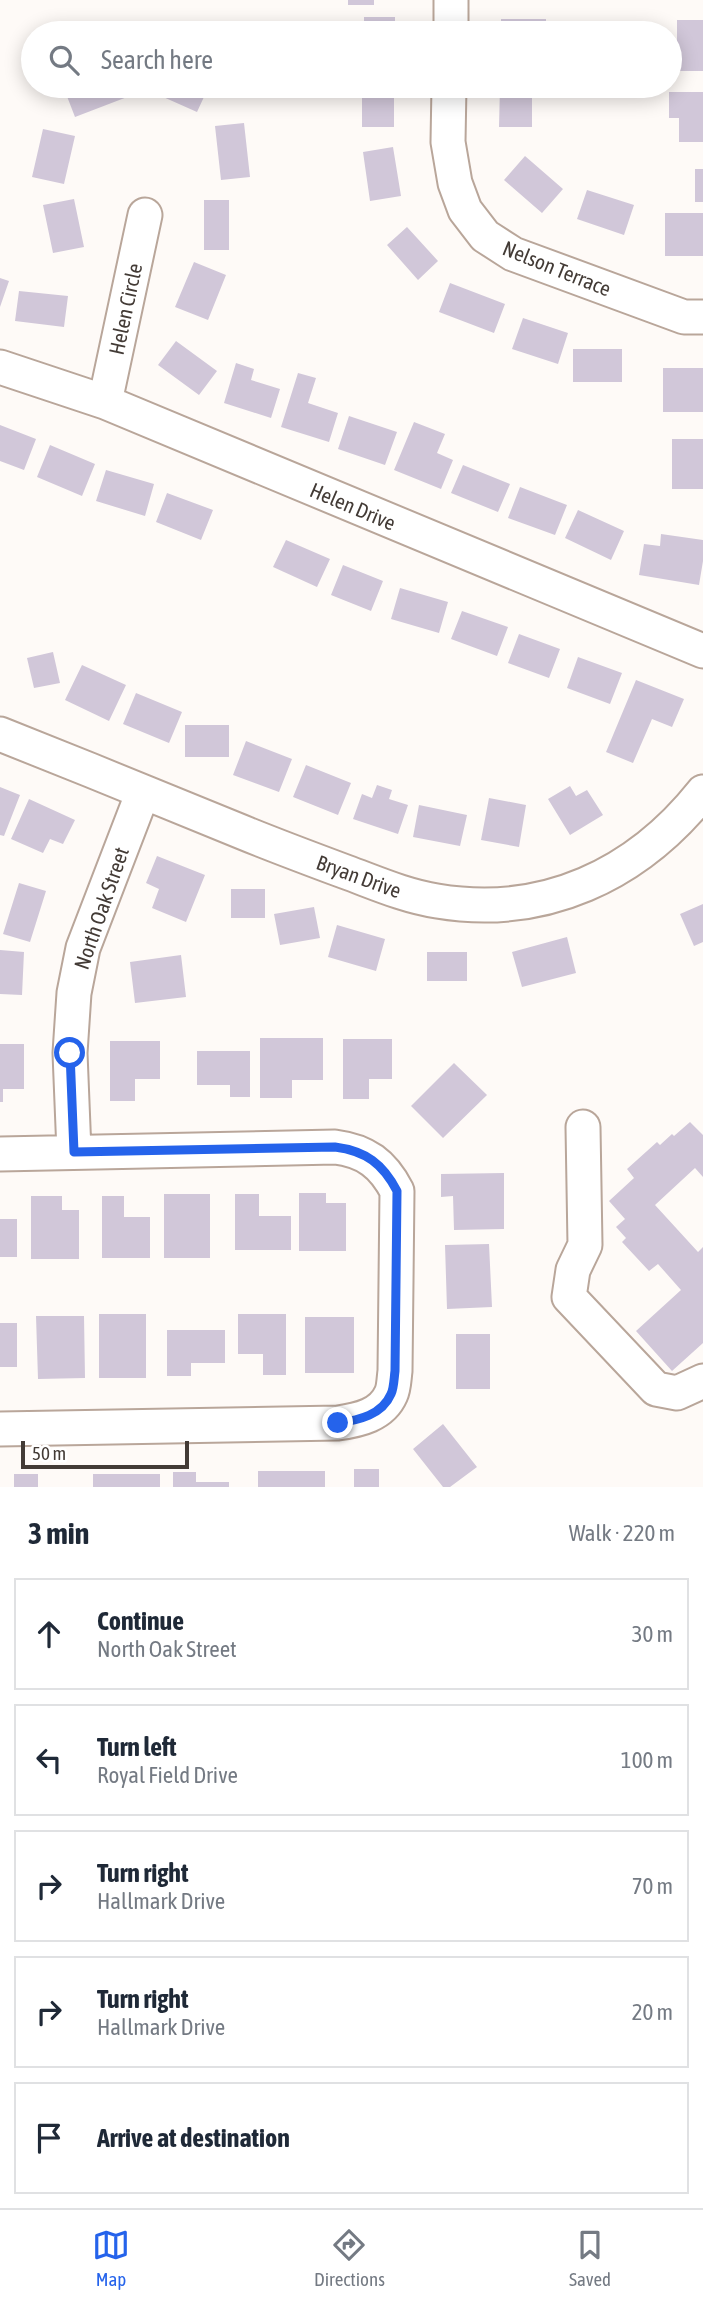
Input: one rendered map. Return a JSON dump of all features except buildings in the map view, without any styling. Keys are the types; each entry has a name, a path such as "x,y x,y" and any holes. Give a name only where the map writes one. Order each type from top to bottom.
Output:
{"street":[{"path":"451,0 451,21"},
{"name":"Nelson Terrace","path":"449,98 448,142 455,183 466,210 485,236 513,254 684,317 703,317"},
{"name":"Helen Circle","path":"105,402 145,215"},
{"name":"Helen Drive","path":"0,367 105,402 703,652"},
{"name":"Bryan Drive","path":"0,734 401,893 436,901 475,905 523,902 571,892 618,870 658,839 703,792"},
{"name":"North Oak Street","path":"74,1152 70,1053 74,993 83,948 143,792"},
{"path":"583,1127 585,1245 573,1270 569,1297 656,1389 677,1393 703,1381"},
{"path":"0,1154 335,1147 354,1150 368,1156 390,1177 397,1191 395,1371 391,1394 378,1411 359,1420 338,1423 0,1429"}],"route":[{"path":"70,1053 74,1152 335,1147 354,1150 368,1156 390,1177 397,1191 395,1371 391,1394 378,1411 359,1420 338,1423"}]}
